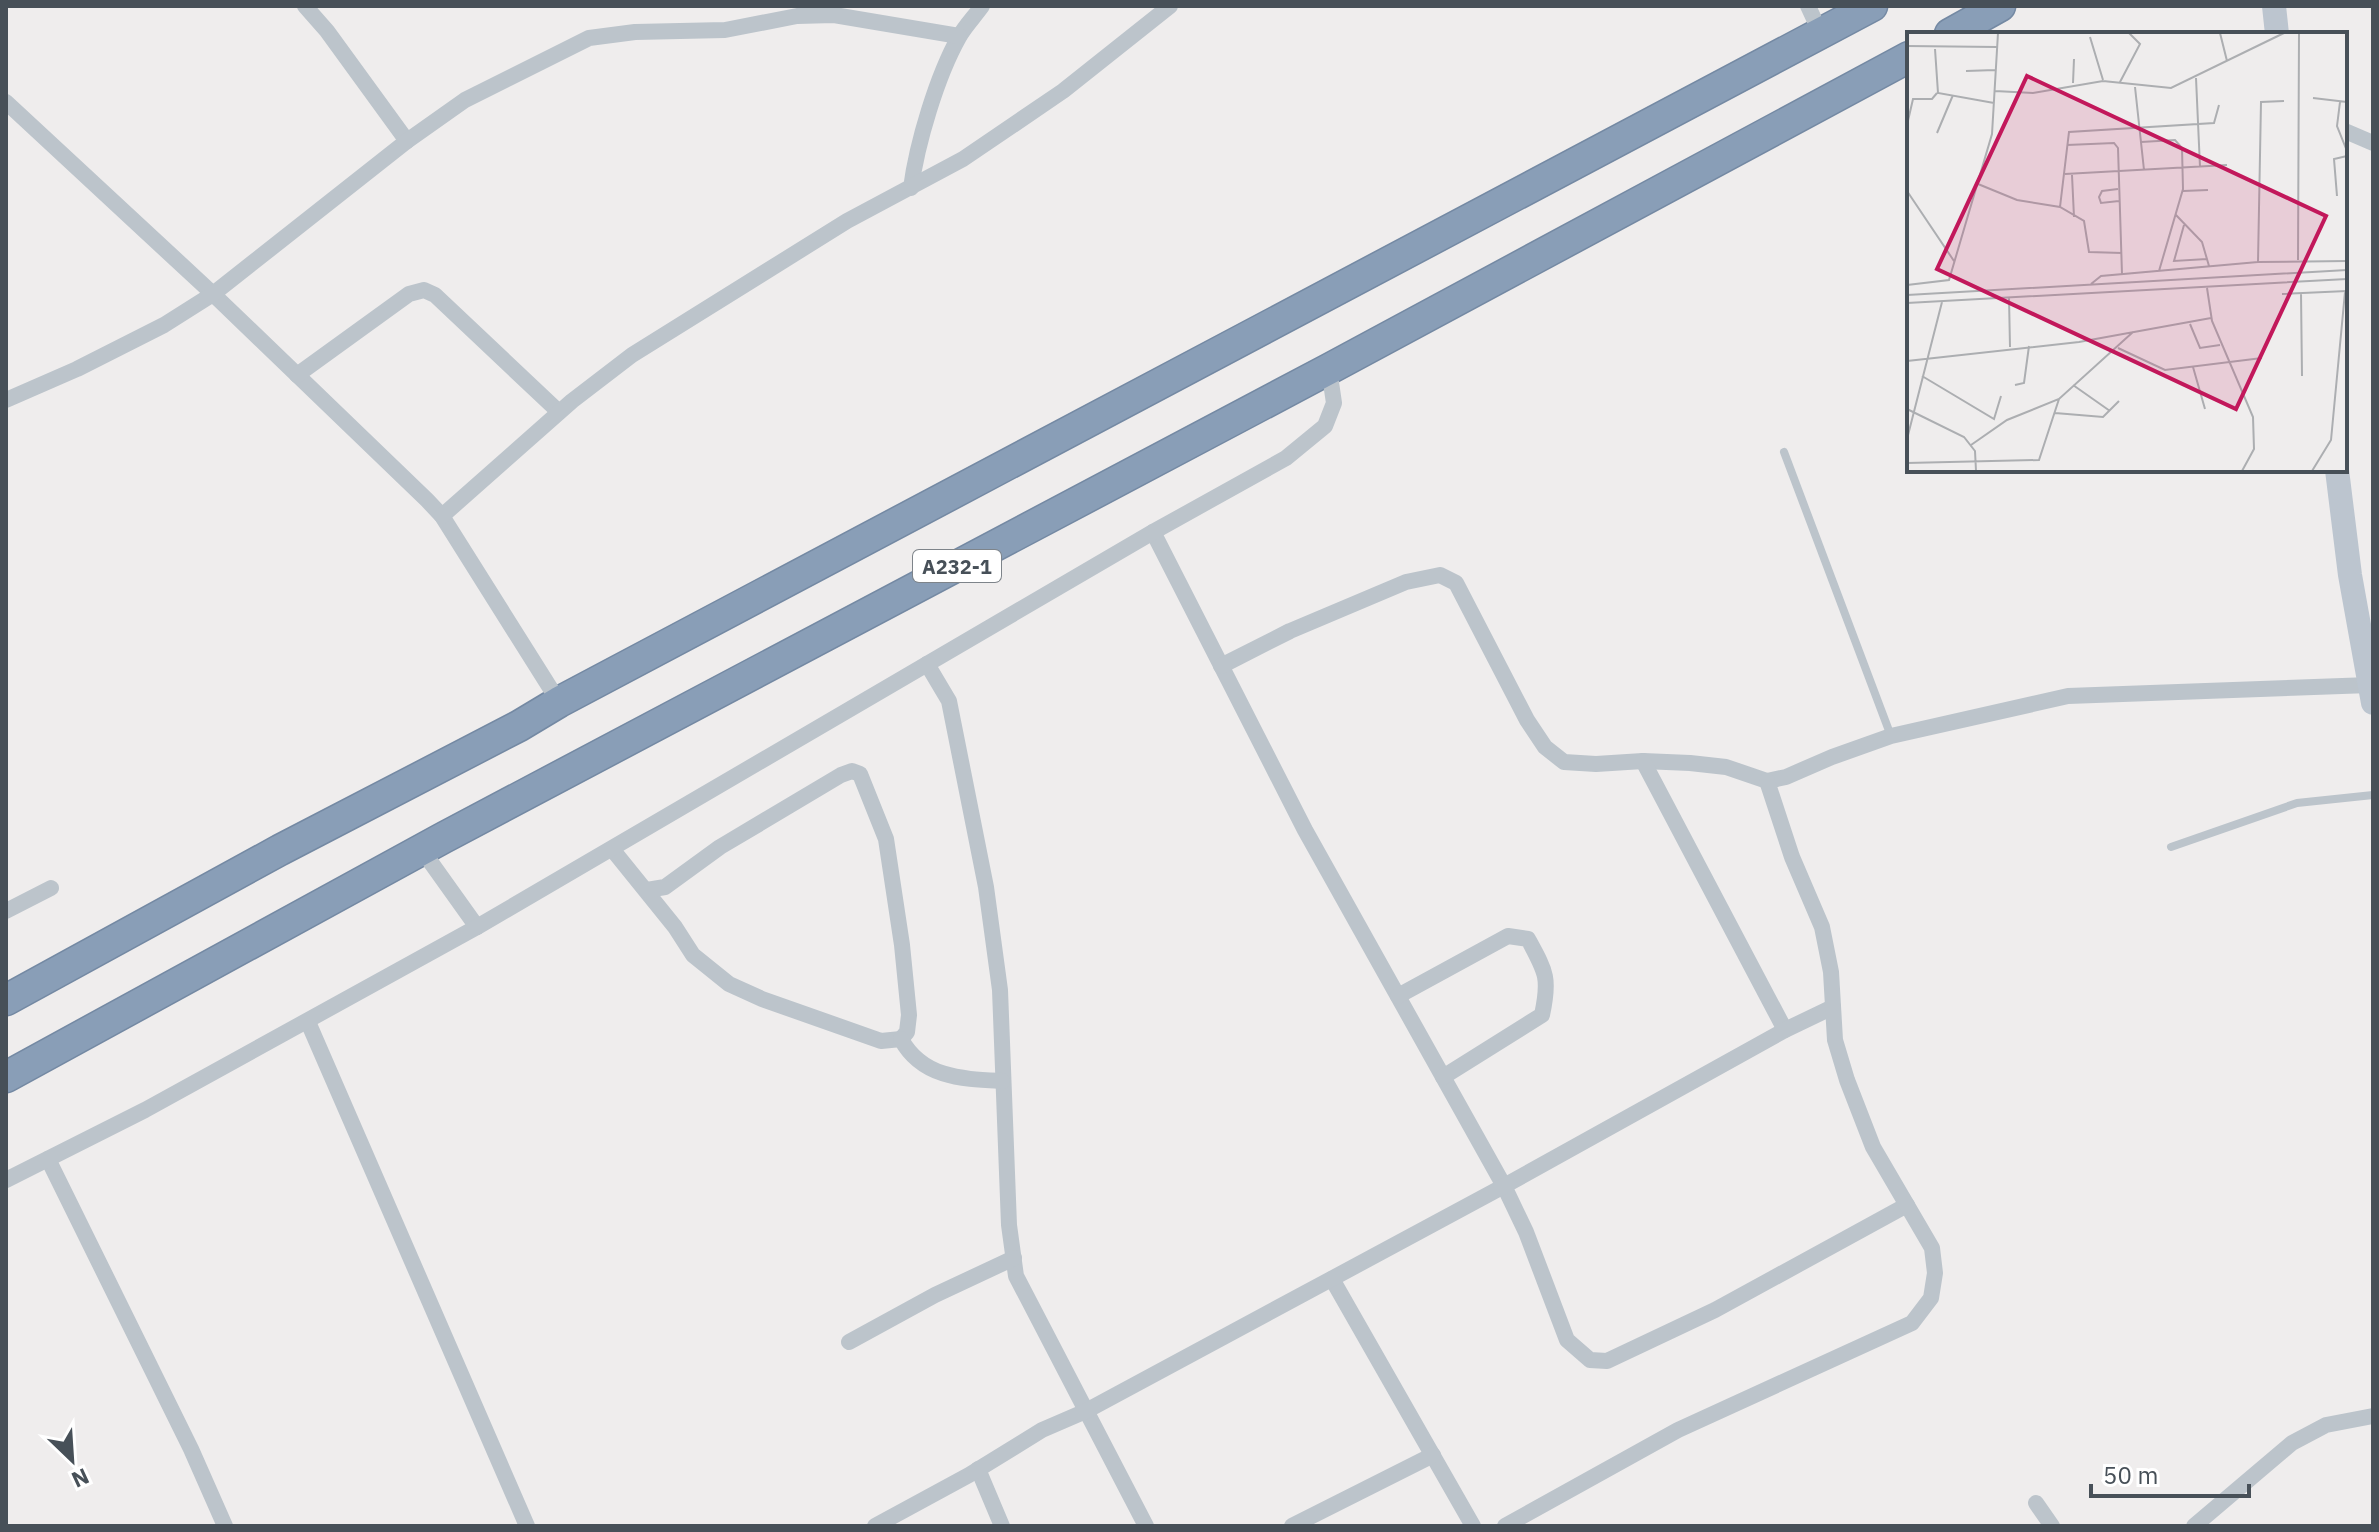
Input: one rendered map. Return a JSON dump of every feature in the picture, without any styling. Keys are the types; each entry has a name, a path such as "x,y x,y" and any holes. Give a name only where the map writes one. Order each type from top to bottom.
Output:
{"highway":[{"name":"A232-1","path":"6,1000 266,857 519,726 1872,6"},
{"path":"1954,32 2000,6"},
{"name":"A232-1","path":"6,1077 422,850 1907,58"}],"street":[{"path":"305,6 327,31 407,141"},
{"path":"911,188 914,161 938,88 959,36 982,6"},
{"path":"442,516 559,412 632,355 847,221 963,159 1024,120 1170,6"},
{"path":"1808,6 1821,34"},
{"path":"2274,6 2277,32"},
{"path":"6,400 77,369 213,294 407,141 465,100 589,38 635,32 725,30 797,16 834,15 959,36"},
{"path":"6,102 213,294 442,516 559,702"},
{"path":"2347,132 2373,143"},
{"path":"297,375 409,294 424,290 435,295 559,412"},
{"path":"6,1180 308,1022 477,927 1153,532 1286,458 1325,426 1334,403 1329,369"},
{"path":"1221,666 1290,631 1392,588 1440,575 1456,583 1527,720 1545,747 1564,762 1596,764 1643,761 1726,767 1767,781 1786,777 1891,736 2068,696 2371,694 2350,575 2337,472"},
{"path":"1153,532 1305,830 1504,1186 1526,1232 1567,1340 1590,1360 1607,1361 1728,1304 1907,1205"},
{"path":"927,664 949,701 986,887 1000,990 1009,1225 1016,1276 1146,1526"},
{"path":"1643,761 1785,1030"},
{"path":"612,849 647,890 693,955 729,984 762,999 881,1041 901,1039 907,1032 909,1015 902,945 886,839 860,774 852,771 841,775 720,847 665,887 647,890"},
{"path":"1505,1526 1678,1430 1912,1323 1931,1298 1935,1273 1932,1248 1873,1147 1847,1080 1835,1040 1831,972 1822,927 1792,857 1767,781"},
{"path":"422,850 477,927"},
{"path":"6,911 51,888"},
{"path":"1398,996 1508,936 1528,939 1541,962 1548,987 1542,1015 1443,1077"},
{"path":"875,1526 1042,1430 1086,1411 1504,1186 1785,1030 1833,1007"},
{"path":"308,1022 527,1526"},
{"path":"901,1039 909,1054 921,1065 971,1079 1002,1081"},
{"path":"48,1159 191,1449 225,1526"},
{"path":"849,1342 935,1295 1014,1258"},
{"path":"1332,1279 1473,1526"},
{"path":"2194,1526 2292,1443 2326,1425 2373,1416"},
{"path":"1292,1526 1433,1455"},
{"path":"978,1469 1002,1526"},
{"path":"2036,1503 2052,1526"}],"lane":[{"path":"1784,452 1891,736"},
{"path":"2171,847 2297,803 2373,795"}]}
